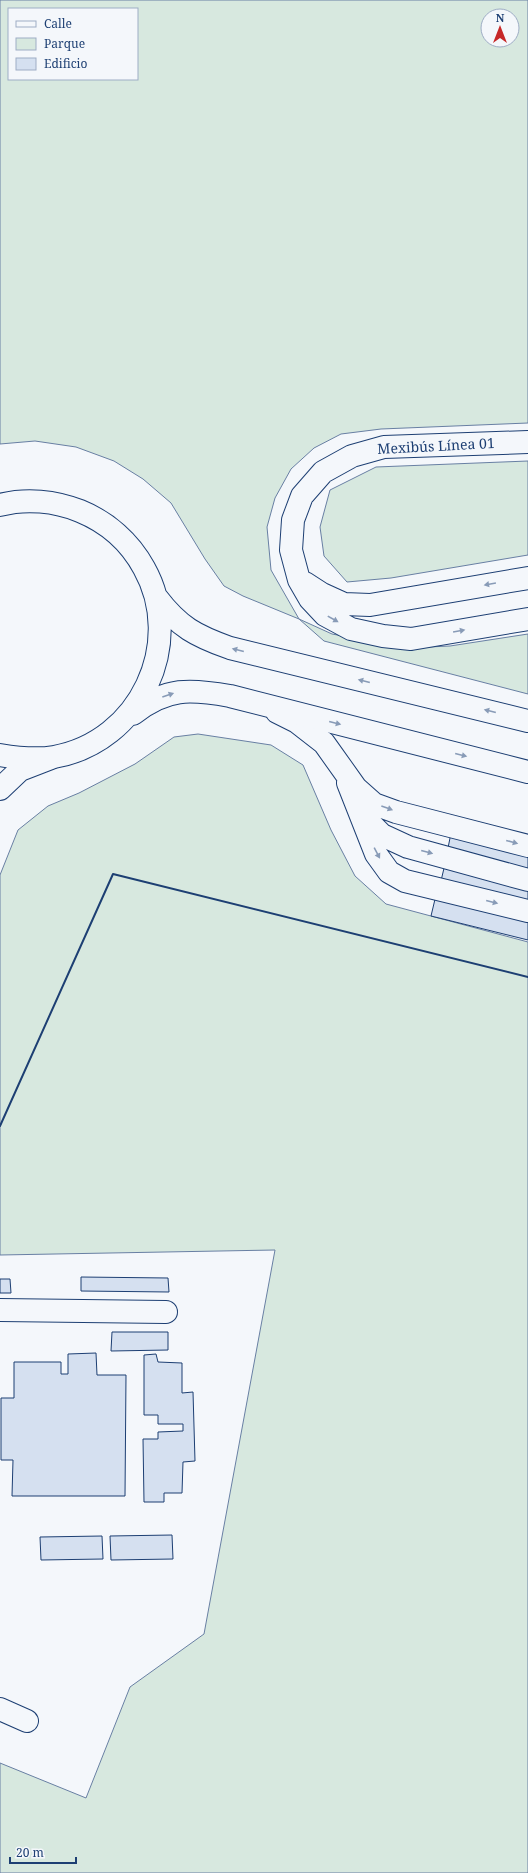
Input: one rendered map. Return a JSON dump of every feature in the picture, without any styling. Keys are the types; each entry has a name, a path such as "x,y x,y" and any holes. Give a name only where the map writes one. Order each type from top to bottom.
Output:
{"main road":[{"name":"Mexibús Línea 01","path":"528,442 384,447 352,456 323,472 302,496 293,520 291,550 299,580 310,599 325,615 351,629 383,636 411,639 528,619"},
{"path":"0,505 28,501 50,502 71,507 91,516 109,527 130,547 139,558 150,577 157,598 160,628 160,643 156,666 147,687 135,707 122,722"},
{"path":"299,580 322,594 344,604 370,605 528,578"},
{"path":"157,598 184,628 205,639 230,648 528,721"},
{"path":"0,789 20,770 54,757 73,752 91,744 108,734 145,704 179,691 199,691 263,705 528,772"},
{"path":"263,705 297,722 319,738 341,765 356,788 374,804 396,812 528,846"},
{"path":"0,755 22,758 54,757"},
{"path":"341,765 376,854 389,872 405,882 528,911"},
{"path":"359,812 382,835 408,847 528,880"},
{"path":"0,1310 166,1312"},
{"path":"0,1709 27,1721"}],"green space":[{"path":"0,0 528,0 528,423 381,429 341,434 314,448 291,469 275,498 267,527 271,570 299,619 243,596 224,586 205,559 171,503 143,479 114,461 76,447 35,441 0,444"},
{"path":"528,461 528,555 391,578 347,582 324,556 320,527 330,490 376,467"},
{"path":"299,619 332,634 406,648 450,646 528,634 528,694 324,641"},
{"path":"198,734 271,745 303,765 331,830 355,876 386,904 528,942 528,1873 0,1873 0,1763 86,1798 130,1687 204,1634 275,1250 0,1255 0,875 18,830 48,806 79,793 135,764 174,737"}],"building":[{"path":"451,833 528,852 528,873 447,853"},
{"path":"445,864 528,885 528,906 440,885"},
{"path":"436,895 528,919 528,940 431,916"},
{"path":"81,1277 168,1278 169,1292 81,1291"},
{"path":"0,1279 10,1279 11,1293 0,1293"},
{"path":"112,1332 168,1332 168,1350 111,1351"},
{"path":"96,1353 97,1375 126,1375 125,1496 12,1496 13,1460 1,1460 1,1398 14,1398 14,1362 61,1362 61,1374 68,1374 68,1354"},
{"path":"156,1354 158,1362 182,1363 182,1393 193,1392 195,1461 183,1462 182,1493 164,1493 164,1502 144,1502 143,1439 158,1439 158,1432 183,1431 183,1424 158,1424 158,1415 144,1415 144,1355"},
{"path":"172,1535 173,1559 111,1560 110,1536"},
{"path":"102,1536 103,1559 41,1560 40,1537"}],"wall":[{"path":"0,1126 113,874 528,977"}]}
